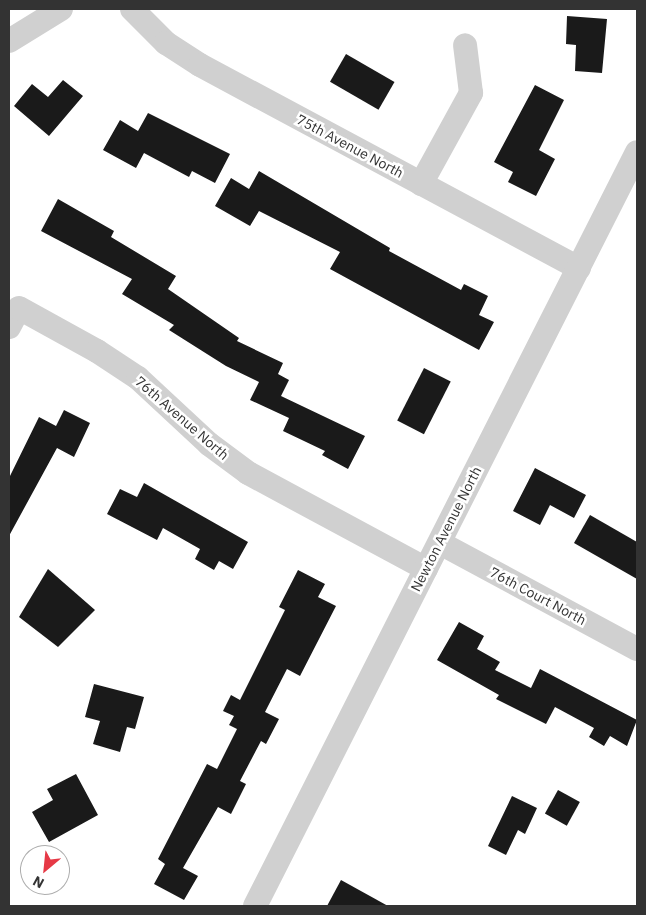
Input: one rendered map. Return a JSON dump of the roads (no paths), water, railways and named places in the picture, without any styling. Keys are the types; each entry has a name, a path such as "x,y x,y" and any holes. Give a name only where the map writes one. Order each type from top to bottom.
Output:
{"street":[{"path":"9,41 61,9"},
{"name":"75th Avenue North","path":"132,9 166,43 200,65 579,268"},
{"path":"421,184 471,93 465,45"},
{"name":"Newton Avenue North","path":"255,906 637,152"},
{"name":"76th Avenue North","path":"14,318 138,378 209,444 248,473 426,569"},
{"name":"76th Court North","path":"440,542 637,649"}]}
